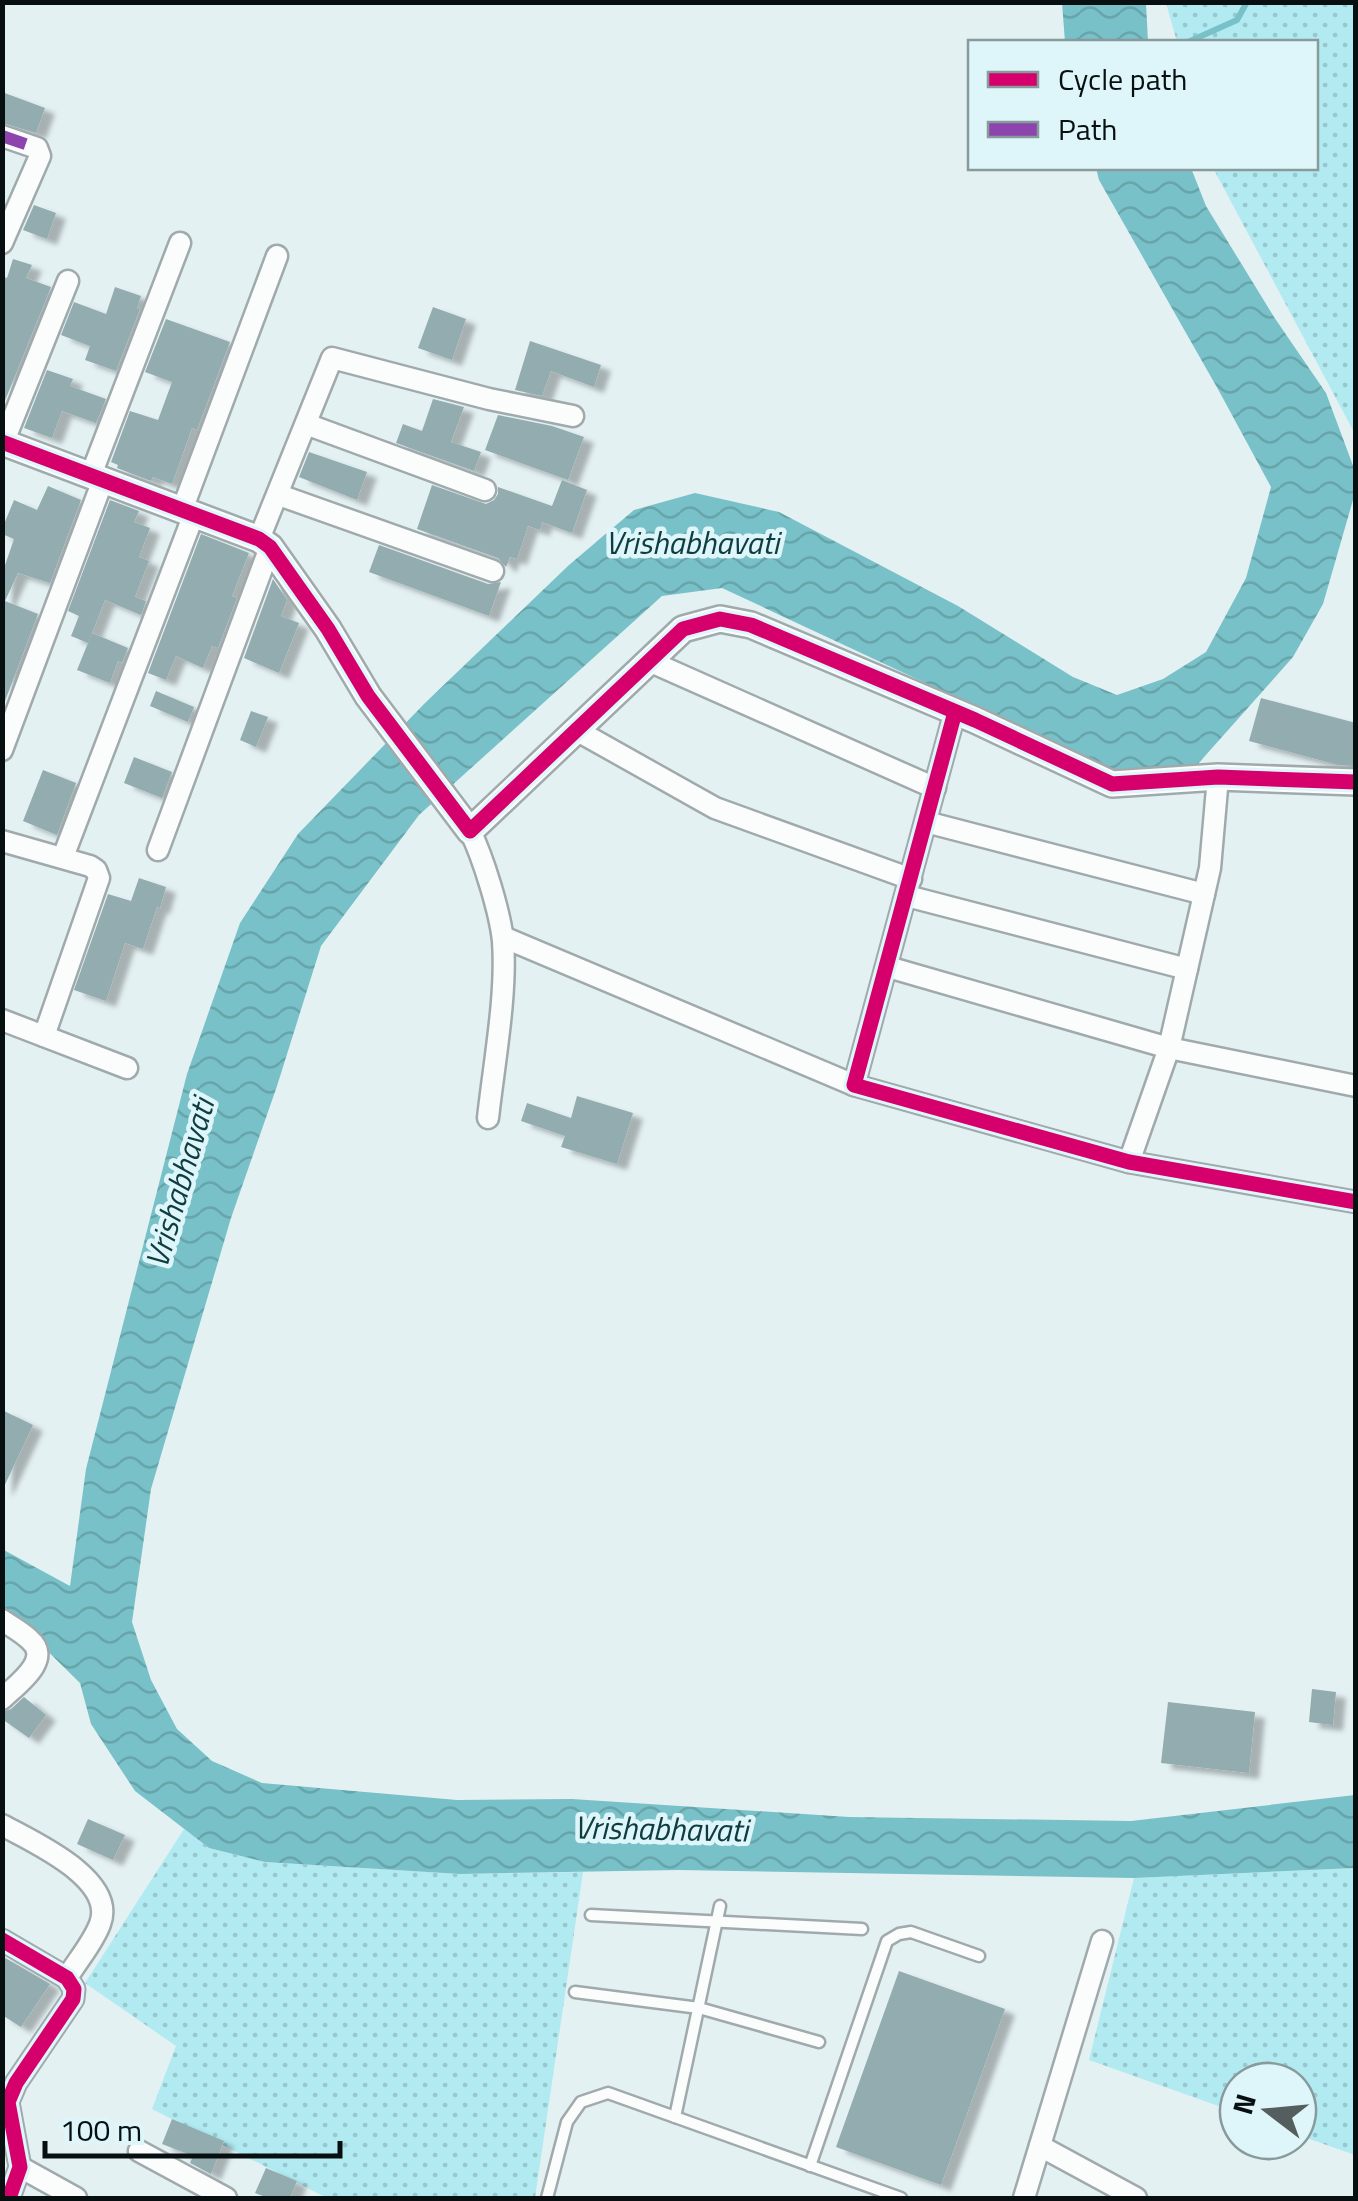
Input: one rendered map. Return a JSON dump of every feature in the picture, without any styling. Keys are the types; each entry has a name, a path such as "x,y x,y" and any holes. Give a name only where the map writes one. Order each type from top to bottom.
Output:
{"street":[{"path":"2,136 38,148 40,156 2,243"},
{"path":"2,750 180,243"},
{"path":"64,858 278,256"},
{"path":"68,281 3,444 264,543 328,629 368,696 467,827 480,852 503,937 504,973 488,1118"},
{"path":"158,850 279,495 332,358 573,416"},
{"path":"306,424 484,490"},
{"path":"279,495 493,571"},
{"path":"467,827 683,629 720,620 752,625 1112,784 1218,778 1356,782"},
{"path":"649,661 935,788"},
{"path":"854,1084 956,712"},
{"path":"576,730 716,808 909,888 1187,969"},
{"path":"1129,1162 1169,1048 1210,868 1218,778"},
{"path":"926,822 1204,894"},
{"path":"2,841 90,866 98,878 44,1036"},
{"path":"503,937 854,1084 1129,1162 1356,1202"},
{"path":"888,967 1169,1048 1355,1082"},
{"path":"2,1020 127,1068"},
{"path":"2,1620 34,1642 39,1652 36,1664 2,1699"},
{"path":"2,1825 66,1862 86,1878 99,1897 100,1924 67,1978"},
{"path":"2,1940 67,1978 74,1988 72,1999 16,2082 8,2102 20,2167 9,2198"},
{"path":"1024,2198 1102,1941"},
{"path":"1040,2146 1136,2198"},
{"path":"139,2151 226,2198"},
{"path":"20,2167 76,2198"}],"lane":[{"path":"675,2117 720,1906"},
{"path":"591,1915 862,1929"},
{"path":"810,2166 887,1942 911,1932 978,1956"},
{"path":"574,1992 698,2008 819,2042"},
{"path":"547,2198 567,2122 581,2102 608,2093 900,2198"}],"shaded area":[{"path":"1166,3 1355,3 1355,434 1214,170 1318,170 1318,40 1176,40"},
{"path":"184,1829 209,1848 265,1862 460,1874 583,1872 535,2198 327,2198 152,2109 176,2046 85,1983"},
{"path":"1355,1868 1355,2155 1318,2142 1318,2061 1218,2061 1218,2106 1089,2060 1134,1878"}],"water":[{"path":"1062,3 1146,3 1148,40 1065,40"},
{"name":"Vrishabhavati","path":"1096,170 1192,170 1206,206 1326,393 1355,471 1355,493 1323,604 1293,657 1197,765 1118,773 722,588 662,596 419,815 321,946 231,1218 151,1489 132,1622 151,1680 177,1729 212,1761 262,1783 457,1800 572,1799 849,1817 1131,1821 1355,1795 1355,1868 1134,1878 679,1870 460,1874 265,1862 209,1848 135,1791 91,1724 80,1683 3,1610 2,1549 70,1586 86,1469 187,1074 240,923 298,834 425,703 569,565 634,510 695,493 779,512 958,606 1073,677 1117,695 1163,679 1206,652 1246,578 1271,487"}],"building":[{"path":"2,92 45,108 36,133 2,123"},
{"path":"34,205 56,213 47,239 23,230"},
{"path":"13,259 32,265 26,278 51,287 2,408 2,276 7,278"},
{"path":"115,287 141,296 137,308 140,309 116,371 85,360 90,346 61,335 74,302 106,314"},
{"path":"433,307 466,319 452,360 418,348"},
{"path":"166,319 230,342 172,484 153,477 151,481 111,462 130,411 158,420 172,382 145,372"},
{"path":"530,341 601,365 594,387 551,371 542,396 515,390"},
{"path":"47,370 73,379 70,386 106,399 96,423 62,411 52,438 24,428"},
{"path":"433,399 464,407 451,442 481,452 474,471 396,443 403,424 422,431"},
{"path":"498,415 584,437 568,480 485,450"},
{"path":"309,452 367,472 357,500 299,477"},
{"path":"562,480 587,490 572,533 542,522 540,530 528,526 517,559 510,557 506,567 498,558 417,529 432,485 486,504 494,500 498,487 552,506"},
{"path":"48,486 81,500 50,583 18,573 5,601 38,614 2,709 2,574 14,539 2,534 2,529 14,500 37,510"},
{"path":"110,500 139,511 134,522 150,528 139,557 149,561 135,597 146,601 141,615 105,600 88,643 71,636 79,616 68,611"},
{"path":"201,534 249,553 218,648 212,646 203,668 176,656 166,680 148,673"},
{"path":"379,545 488,584 501,582 489,616 369,572"},
{"path":"273,579 287,600 281,616 299,623 279,673 244,658"},
{"path":"92,633 128,648 110,683 77,670"},
{"path":"156,691 194,707 188,722 150,706"},
{"path":"1261,698 1356,723 1356,766 1338,765 1249,741"},
{"path":"251,711 268,717 256,747 240,740"},
{"path":"134,757 172,772 162,798 124,783"},
{"path":"43,770 76,783 57,835 23,821"},
{"path":"139,878 166,887 143,949 125,943 106,1001 74,990 108,894 131,901"},
{"path":"577,1096 633,1113 617,1164 561,1147 565,1136 521,1121 527,1103 571,1118"},
{"path":"2,1410 33,1425 2,1491"},
{"path":"1312,1689 1336,1692 1333,1725 1309,1722"},
{"path":"24,1697 46,1715 29,1738 2,1719 2,1712"},
{"path":"1168,1702 1255,1712 1249,1773 1161,1763"},
{"path":"88,1819 125,1835 113,1860 77,1844"},
{"path":"2,1956 50,1984 21,2027 2,2015"},
{"path":"899,1971 1005,2009 941,2185 836,2147"},
{"path":"172,2119 224,2141 211,2174 190,2163 193,2156 162,2144"},
{"path":"266,2168 297,2181 290,2198 268,2198 255,2193"}],"waterway":[{"path":"1192,40 1237,20 1247,2"}],"marked path":[{"path":"2,136 37,148"}],"cycle path":[{"path":"2,442 259,539 270,547 328,629 368,696 470,831 683,629 720,619 751,625 975,720 1112,784 1218,777 1356,782"},
{"path":"955,712 854,1085 1129,1162 1356,1202"},
{"path":"2,1940 67,1978 74,1989 73,1999 16,2083 8,2102 20,2167 9,2198"}]}
